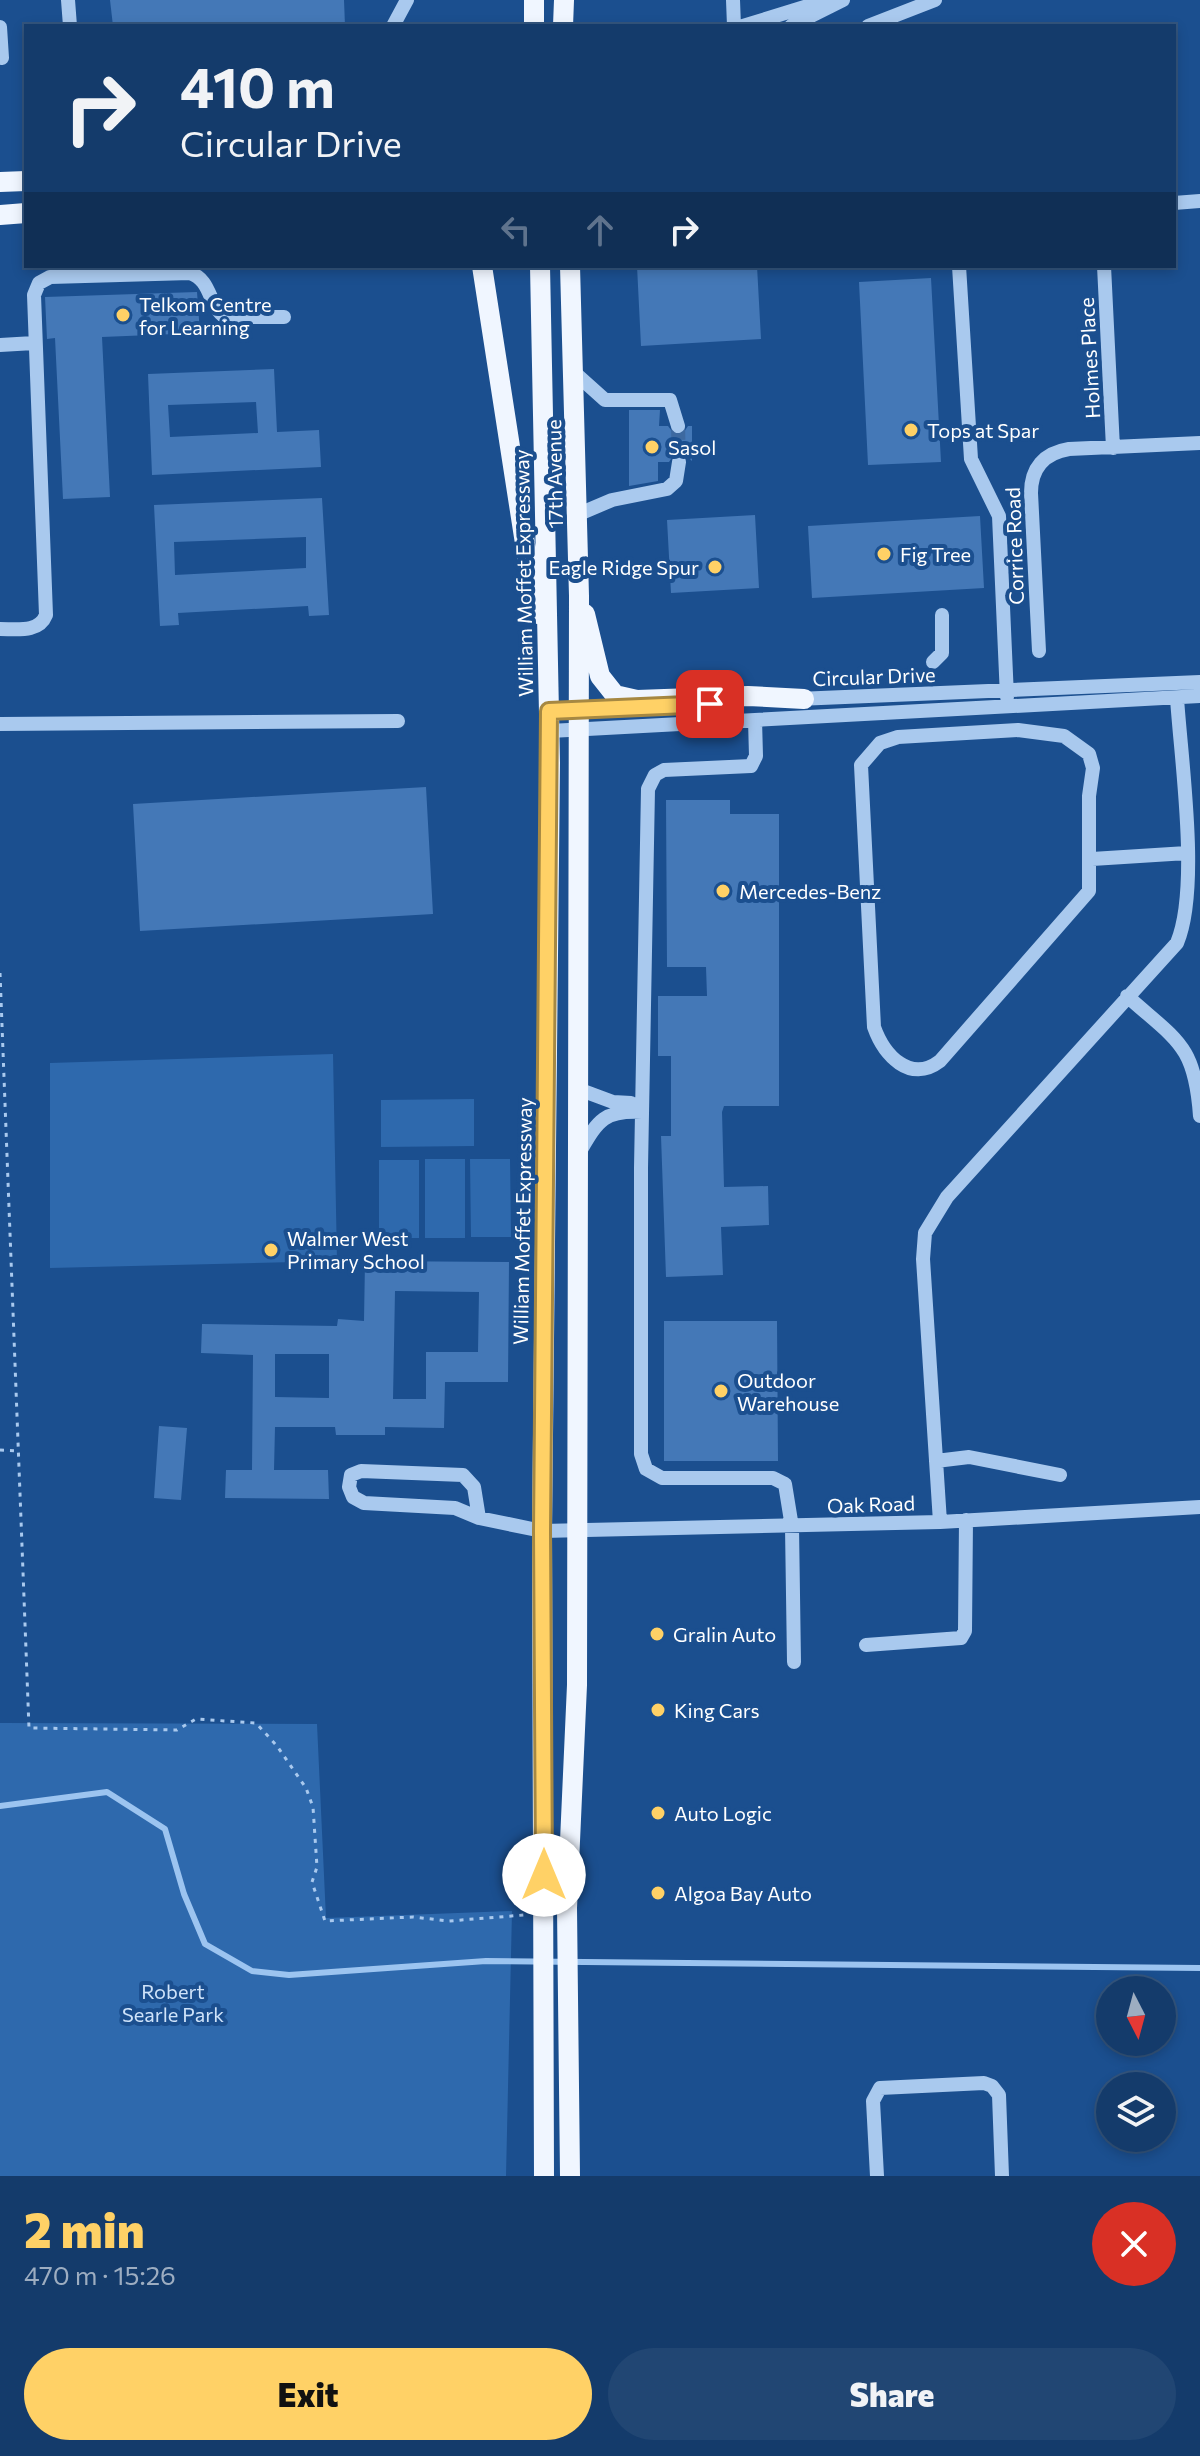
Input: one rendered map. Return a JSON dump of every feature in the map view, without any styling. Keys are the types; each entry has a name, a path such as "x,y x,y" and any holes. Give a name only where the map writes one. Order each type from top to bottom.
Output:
{"main road":[{"path":"534,0 534,24"},
{"path":"563,24 564,0"},
{"path":"0,182 24,181"},
{"path":"0,215 24,213"},
{"path":"482,268 533,595 536,609 547,621"},
{"name":"William Moffet Expressway","path":"540,268 550,721 542,1531 544,2176"},
{"name":"17th Avenue","path":"570,268 579,514 578,720"},
{"path":"579,596 600,676 615,695 637,700 748,696 804,699"},
{"path":"570,2176 567,1908 577,1685 578,720"}],"street":[{"path":"68,0 70,24"},
{"path":"394,24 407,0"},
{"path":"733,0 734,24"},
{"path":"749,24 827,0"},
{"path":"795,24 843,0"},
{"path":"873,24 935,0"},
{"path":"0,27 2,58"},
{"path":"0,176 24,170"},
{"path":"1176,203 1200,201"},
{"path":"959,268 971,459 999,516 1008,705"},
{"name":"Holmes Place","path":"1104,268 1113,448"},
{"path":"0,629 34,628 41,625 46,615 34,343 35,290 50,277 190,273 205,282 217,311 225,317 284,317"},
{"path":"0,345 34,343"},
{"path":"576,374 593,393 605,400 666,398 673,402 678,426"},
{"name":"Corrice Road","path":"1039,651 1031,493 1033,472 1039,463 1058,451 1200,443"},
{"path":"579,514 612,500 646,496 674,484 679,462"},
{"path":"933,662 942,653 942,615"},
{"name":"Circular Drive","path":"578,720 804,699 1200,682"},
{"name":"Circular Drive","path":"550,721 755,720 1200,696"},
{"path":"940,1522 923,1259 931,1220 947,1197 1170,952 1182,932 1187,853 1177,698"},
{"path":"755,720 756,756 751,766 664,770 655,775 648,789 642,1107 642,1460 649,1473 667,1479 780,1480 789,1493 792,1527 794,1662"},
{"path":"0,724 398,721"},
{"path":"1018,730 1049,733 1075,741 1089,754 1093,768 1089,796 1092,859 1089,891 1085,899 940,1061 932,1067 913,1070 894,1060 884,1049 874,1027 860,783 861,765 872,749 898,737 1018,730"},
{"path":"1092,859 1187,853"},
{"path":"1127,996 1188,1053 1194,1068 1200,1116"},
{"path":"578,1089 613,1102 642,1107"},
{"path":"578,1155 604,1117 642,1107"},
{"path":"936,1461 969,1457 1060,1475"},
{"name":"Oak Road","path":"479,1518 474,1487 463,1475 361,1471 351,1475 353,1497 364,1503 455,1508 479,1518 542,1531 940,1522 1200,1507"},
{"path":"866,1645 961,1638 965,1631 966,1520"},
{"path":"877,2176 873,2101 876,2092 885,2087 984,2083 992,2086 999,2095 1002,2176"}],"path":[{"path":"0,973 29,1728 177,1730 196,1719 256,1723 277,1746 306,1788 313,1807 317,1867 312,1882 325,1921 413,1917 449,1921 525,1915"},
{"path":"0,1450 18,1451"}],"green space":[{"path":"333,1054 337,1261 50,1268 50,1063"},
{"path":"474,1099 474,1146 381,1147 381,1100"},
{"path":"425,1159 465,1159 465,1238 425,1238"},
{"path":"470,1159 510,1159 511,1237 471,1237"},
{"path":"379,1160 419,1160 419,1238 379,1238"},
{"name":"Robert Searle Park","path":"0,1723 317,1724 326,1918 512,1911 506,2176 0,2176"}],"building":[{"path":"110,0 344,0 345,24 113,24"},
{"path":"637,268 757,268 761,339 641,346"},
{"path":"931,278 941,462 868,465 859,282"},
{"path":"197,292 200,333 102,337 110,497 63,499 55,338 47,339 45,297"},
{"path":"274,369 277,432 319,430 321,467 152,475 148,374","holes":["256,402 258,433 170,437 168,405"]},
{"path":"629,410 660,410 659,426 668,426 675,435 682,435 688,426 692,426 692,461 685,454 675,453 669,462 658,462 658,481 629,486"},
{"path":"322,498 329,615 309,616 308,606 178,613 179,625 160,626 154,505","holes":["306,537 306,568 175,575 174,542"]},
{"path":"755,515 759,588 671,593 667,520"},
{"path":"980,516 984,588 812,598 808,526"},
{"path":"426,787 433,914 140,931 133,804"},
{"name":"Mercedes-Benz","path":"666,800 730,800 730,814 779,814 779,1106 724,1106 722,1112 724,1187 768,1186 769,1225 721,1227 723,1275 666,1277 661,1136 671,1136 671,1056 658,1056 658,996 707,996 706,967 667,967"},
{"path":"365,1261 509,1262 508,1382 445,1382 444,1428 385,1427 385,1435 336,1435 335,1427 275,1427 274,1470 328,1470 329,1499 225,1498 226,1470 252,1470 253,1355 201,1353 202,1324 337,1326 338,1319 364,1321","holes":["395,1291 479,1292 478,1352 426,1352 426,1399 393,1399","275,1354 329,1354 329,1398 275,1397"]},
{"name":"Outdoor Warehouse","path":"664,1321 777,1321 778,1461 664,1461"},
{"path":"159,1426 187,1428 181,1500 154,1498"}],"waterway":[{"path":"0,1806 107,1792 165,1829 184,1894 205,1944 252,1971 289,1975 486,1961 1200,1968"}],"tunnel":[{"path":"678,426 679,462"}],"place":[{"name":"Telkom Centre for Learning","path":"123,315"},
{"name":"Tops at Spar","path":"911,430"},
{"name":"Sasol","path":"652,447"},
{"name":"Fig Tree","path":"884,554"},
{"name":"Eagle Ridge Spur","path":"715,567"},
{"name":"Mercedes-Benz","path":"723,891"},
{"name":"Walmer West Primary School","path":"271,1250"},
{"name":"Outdoor Warehouse","path":"721,1391"},
{"name":"Gralin Auto","path":"657,1634"},
{"name":"King Cars","path":"658,1710"},
{"name":"Auto Logic","path":"658,1813"},
{"name":"Algoa Bay Auto","path":"658,1893"}],"route":[{"path":"544,1875 542,1531 549,711 710,704"}]}
